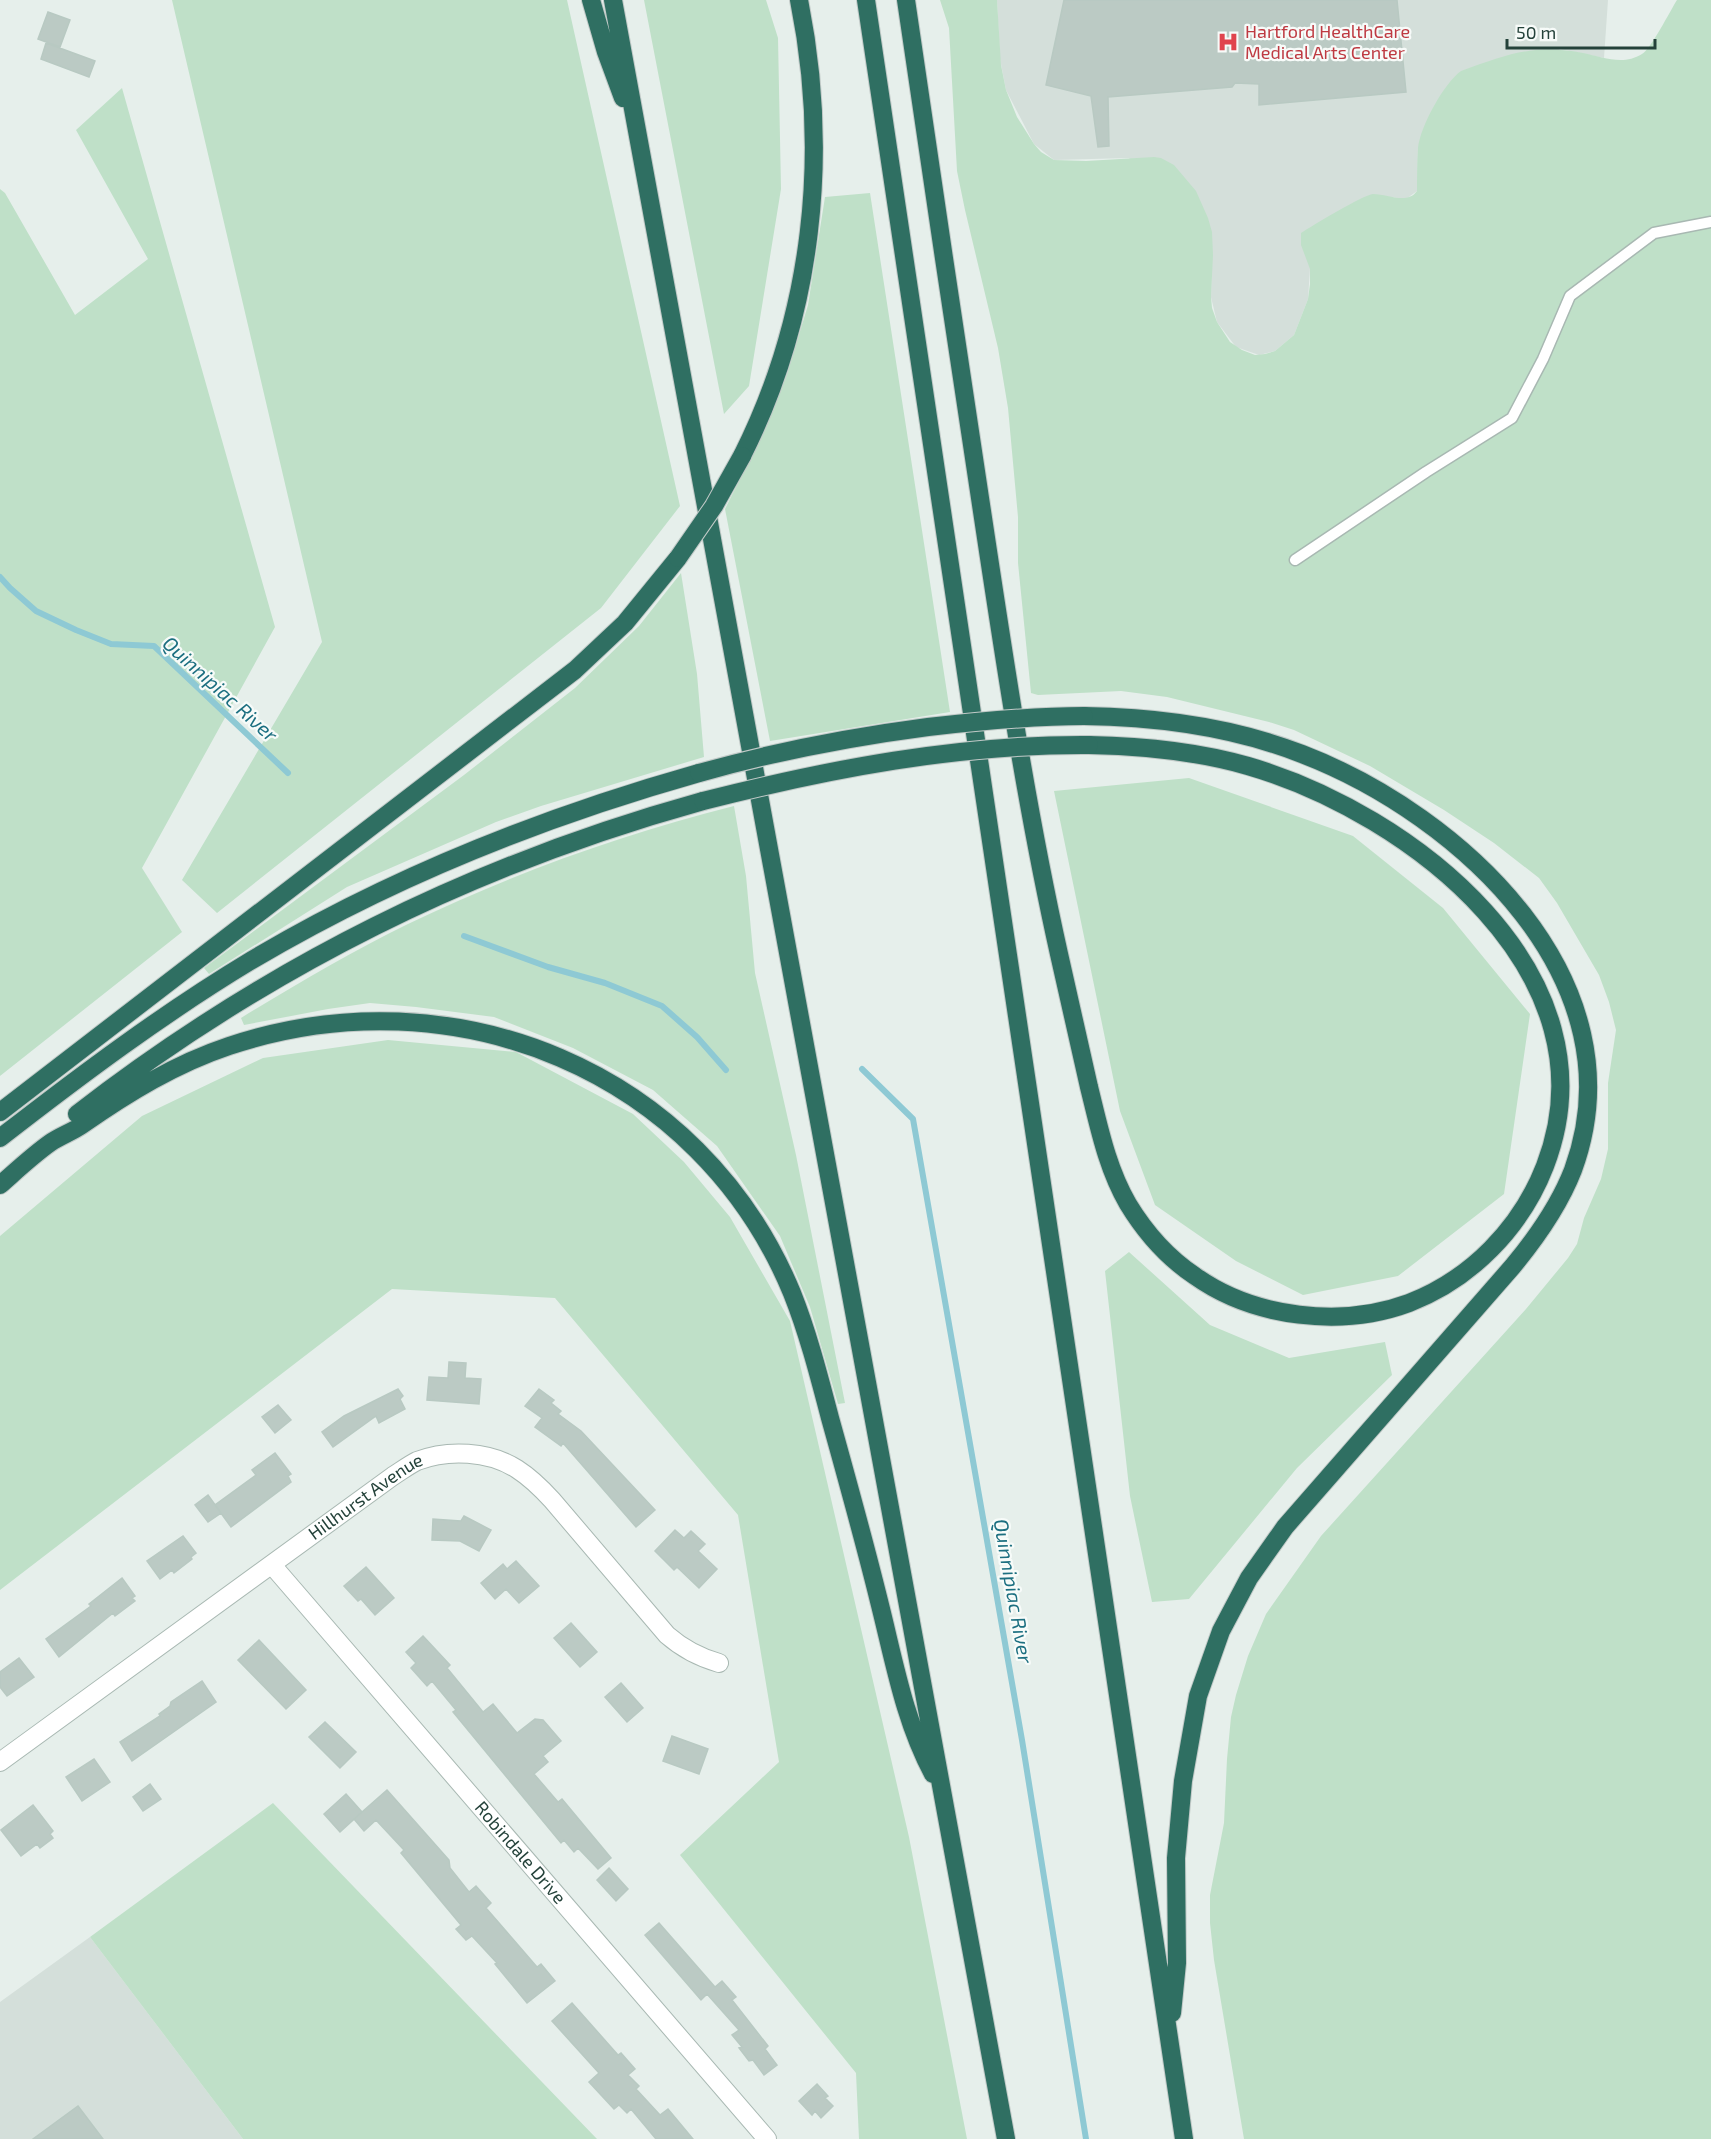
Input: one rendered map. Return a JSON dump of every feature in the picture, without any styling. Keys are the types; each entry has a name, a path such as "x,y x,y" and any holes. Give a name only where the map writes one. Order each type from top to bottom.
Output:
{"highway":[{"path":"591,0 616,81 638,133"},
{"path":"613,0 1006,2139"},
{"path":"0,1112 574,670 630,616 678,558 714,506 742,456 766,404 784,350 798,296 811,228 815,171 810,63 799,0"},
{"path":"866,0 1185,2139"},
{"path":"52,1142 77,1113 164,1050 240,1001 356,934 428,899 591,835 704,801 797,779 910,759 1017,747 1089,745 1153,748 1225,759 1268,772 1337,800 1397,836 1438,867 1475,902 1513,946 1541,996 1554,1037 1559,1081 1554,1137 1536,1188 1513,1224 1487,1252 1457,1277 1412,1301 1394,1308 1353,1315 1293,1313 1256,1305 1220,1291 1198,1279 1179,1264 1140,1222 1117,1181 1099,1129 1073,1017 1050,914 1011,710 906,0"},
{"path":"0,1138 119,1048 181,1005 322,920 400,882 509,835 608,800 699,773 799,748 896,731 987,721 1084,716 1157,720 1209,728 1286,748 1366,784 1404,807 1440,833 1504,892 1529,922 1550,953 1571,998 1582,1037 1586,1065 1586,1107 1580,1145 1568,1181 1552,1212 1513,1266 1285,1527 1249,1578 1221,1631 1198,1696 1183,1781 1176,1858 1177,1963 1169,2036"},
{"path":"0,1185 52,1142 78,1128 144,1084 179,1066 214,1051 251,1040 329,1024 370,1022 440,1024 513,1040 579,1066 612,1085 648,1109 684,1138 705,1159 739,1200 769,1246 792,1293 809,1343 848,1484 904,1706 920,1748 942,1792"}],"street":[{"name":"Hillhurst Avenue","path":"0,1762 393,1476 416,1462 441,1454 466,1454 491,1458 515,1467 541,1487 667,1635 683,1649 719,1663"},
{"name":"Robindale Drive","path":"272,1565 767,2139"}],"lane":[{"path":"1295,560 1426,472 1512,418 1543,359 1570,296 1654,233 1711,222"}],"shaded area":[{"path":"997,0 1608,0 1604,58 1560,49 1418,148 1417,191 1406,199 1381,196 1310,269 1308,299 1294,335 1275,351 1259,355 1236,347 1217,322 1211,297 1212,264 1129,158 1054,160 1034,144 1006,90 1000,59"},
{"path":"90,1937 243,2139 0,2139 0,2002"}],"green space":[{"path":"172,0 567,0 680,506 601,608 217,913 182,880 322,642"},
{"path":"644,0 766,0 778,38 781,189 749,386 724,414"},
{"path":"940,0 997,0 1001,65 1006,90 1017,117 1041,152 1054,160 1086,161 1154,157 1174,165 1196,191 1212,232 1211,297 1217,322 1230,342 1255,355 1275,351 1294,335 1308,299 1310,269 1301,245 1301,233 1367,196 1373,194 1403,198 1417,191 1418,148 1423,129 1440,95 1461,71 1507,55 1535,50 1565,50 1613,60 1635,58 1646,51 1677,0 1711,0 1711,2139 1244,2139 1214,1960 1210,1895 1224,1823 1231,1717 1248,1656 1266,1614 1321,1536 1526,1309 1577,1244 1584,1218 1601,1179 1608,1149 1608,1083 1616,1030 1599,975 1557,903 1539,878 1494,843 1370,766 1294,730 1167,697 1121,691 1038,695 1031,693 1018,563 1018,517 1008,408 998,348 957,171 949,28"},
{"path":"122,88 275,627 142,868 182,932 0,1076 0,189 5,193 75,315 148,259 76,130"},
{"path":"870,193 950,712 770,741 725,509 762,435 787,374 808,305 825,197"},
{"path":"681,573 697,674 704,757 541,806 496,822 347,887 209,974 204,968 464,775 575,688 639,626"},
{"path":"1189,778 1353,836 1443,908 1530,1014 1504,1194 1398,1276 1303,1295 1236,1261 1155,1205 1120,1111 1054,791"},
{"path":"734,806 746,876 755,973 796,1155 845,1403 838,1404 810,1307 780,1236 717,1146 653,1090 573,1048 494,1017 370,1003 244,1025 241,1018 365,946 487,888 609,842"},
{"path":"388,1040 516,1052 633,1114 684,1162 730,1217 790,1321 909,1837 967,2139 859,2139 856,2073 680,1855 779,1762 738,1515 555,1298 392,1289 0,1590 0,1236 142,1116 263,1058"},
{"path":"1129,1252 1210,1325 1289,1358 1385,1342 1392,1375 1297,1468 1189,1599 1152,1602 1130,1496 1105,1271"},
{"path":"273,1803 597,2139 243,2139 90,1937"}],"building":[{"name":"Hartford HealthCare Medical Arts Center","path":"1064,0 1397,0 1406,92 1259,105 1259,84 1235,83 1232,87 1108,97 1109,146 1098,147 1091,96 1046,85"},
{"path":"48,12 70,20 60,47 38,39"},
{"path":"46,43 95,61 89,77 41,59"},
{"path":"449,1362 466,1363 465,1378 481,1379 479,1404 427,1400 429,1377 448,1378"},
{"path":"398,1389 403,1396 400,1399 405,1409 379,1423 376,1416 333,1447 322,1432 344,1416"},
{"path":"539,1389 554,1400 551,1403 561,1411 558,1414 581,1431 655,1510 636,1527 563,1443 561,1446 535,1427 542,1418 525,1406"},
{"path":"278,1405 291,1420 275,1433 262,1417"},
{"path":"275,1453 291,1474 288,1476 291,1482 231,1527 215,1505 256,1475 252,1470"},
{"path":"208,1495 221,1513 208,1522 195,1505"},
{"path":"464,1516 491,1530 479,1551 460,1541 432,1540 433,1519 461,1521"},
{"path":"675,1530 684,1538 691,1531 705,1544 698,1551 717,1569 699,1588 677,1567 674,1570 655,1551"},
{"path":"183,1536 196,1553 174,1573 172,1570 160,1579 147,1561"},
{"path":"516,1561 539,1586 519,1603 506,1589 495,1599 481,1583 503,1564 507,1569"},
{"path":"366,1567 394,1598 375,1615 361,1599 358,1601 344,1586"},
{"path":"122,1578 135,1596 132,1598 135,1601 115,1616 113,1613 59,1657 46,1639 91,1606 89,1604"},
{"path":"571,1623 597,1652 580,1667 554,1638"},
{"path":"423,1636 450,1665 447,1668 483,1712 493,1704 517,1733 535,1719 543,1720 561,1741 543,1756 548,1762 534,1774 558,1802 562,1799 611,1858 598,1869 578,1848 574,1852 564,1840 561,1843 453,1712 456,1710 432,1681 427,1686 411,1668 416,1663 406,1652"},
{"path":"259,1640 306,1690 286,1709 238,1660"},
{"path":"19,1658 34,1677 7,1696 0,1687 0,1672"},
{"path":"202,1681 216,1702 132,1761 120,1742 160,1716 159,1714 170,1706 171,1702"},
{"path":"621,1683 643,1708 627,1722 605,1697"},
{"path":"325,1722 356,1752 340,1768 309,1737"},
{"path":"672,1736 708,1749 699,1774 663,1761"},
{"path":"94,1759 110,1782 82,1801 66,1777"},
{"path":"150,1784 161,1799 143,1811 133,1797"},
{"path":"387,1790 449,1860 450,1868 469,1892 476,1886 491,1903 486,1908 537,1967 541,1964 555,1981 527,2003 495,1964 497,1963 472,1936 466,1940 456,1929 461,1925 401,1853 404,1850 376,1820 364,1831 354,1819"},
{"path":"346,1794 362,1812 340,1832 324,1814"},
{"path":"33,1805 53,1831 50,1834 53,1838 40,1848 37,1844 21,1856 1,1830"},
{"path":"609,1868 628,1889 616,1901 597,1880"},
{"path":"659,1923 715,1987 722,1981 736,1997 732,2000 768,2046 765,2049 777,2065 764,2075 753,2060 749,2061 739,2048 742,2047 732,2035 739,2030 707,1994 701,2000 645,1935"},
{"path":"572,2003 618,2055 621,2053 635,2069 628,2075 639,2086 636,2089 660,2115 668,2109 693,2139 656,2139 631,2109 627,2113 619,2105 614,2109 589,2082 599,2073 552,2021"},
{"path":"817,2084 828,2096 825,2098 833,2106 821,2118 815,2111 812,2115 799,2101"},
{"path":"78,2106 103,2139 33,2139"}],"waterway":[{"name":"Quinnipiac River","path":"0,577 36,611 76,630 111,644 154,646 288,773"},
{"name":"Quinnipiac River","path":"464,936 548,967 605,983 662,1006 697,1037 726,1070"},
{"name":"Quinnipiac River","path":"862,1069 913,1119 1022,1740 1086,2139"}],"place":[{"name":"Hartford HealthCare Medical Arts Center","path":"1228,42"}]}
